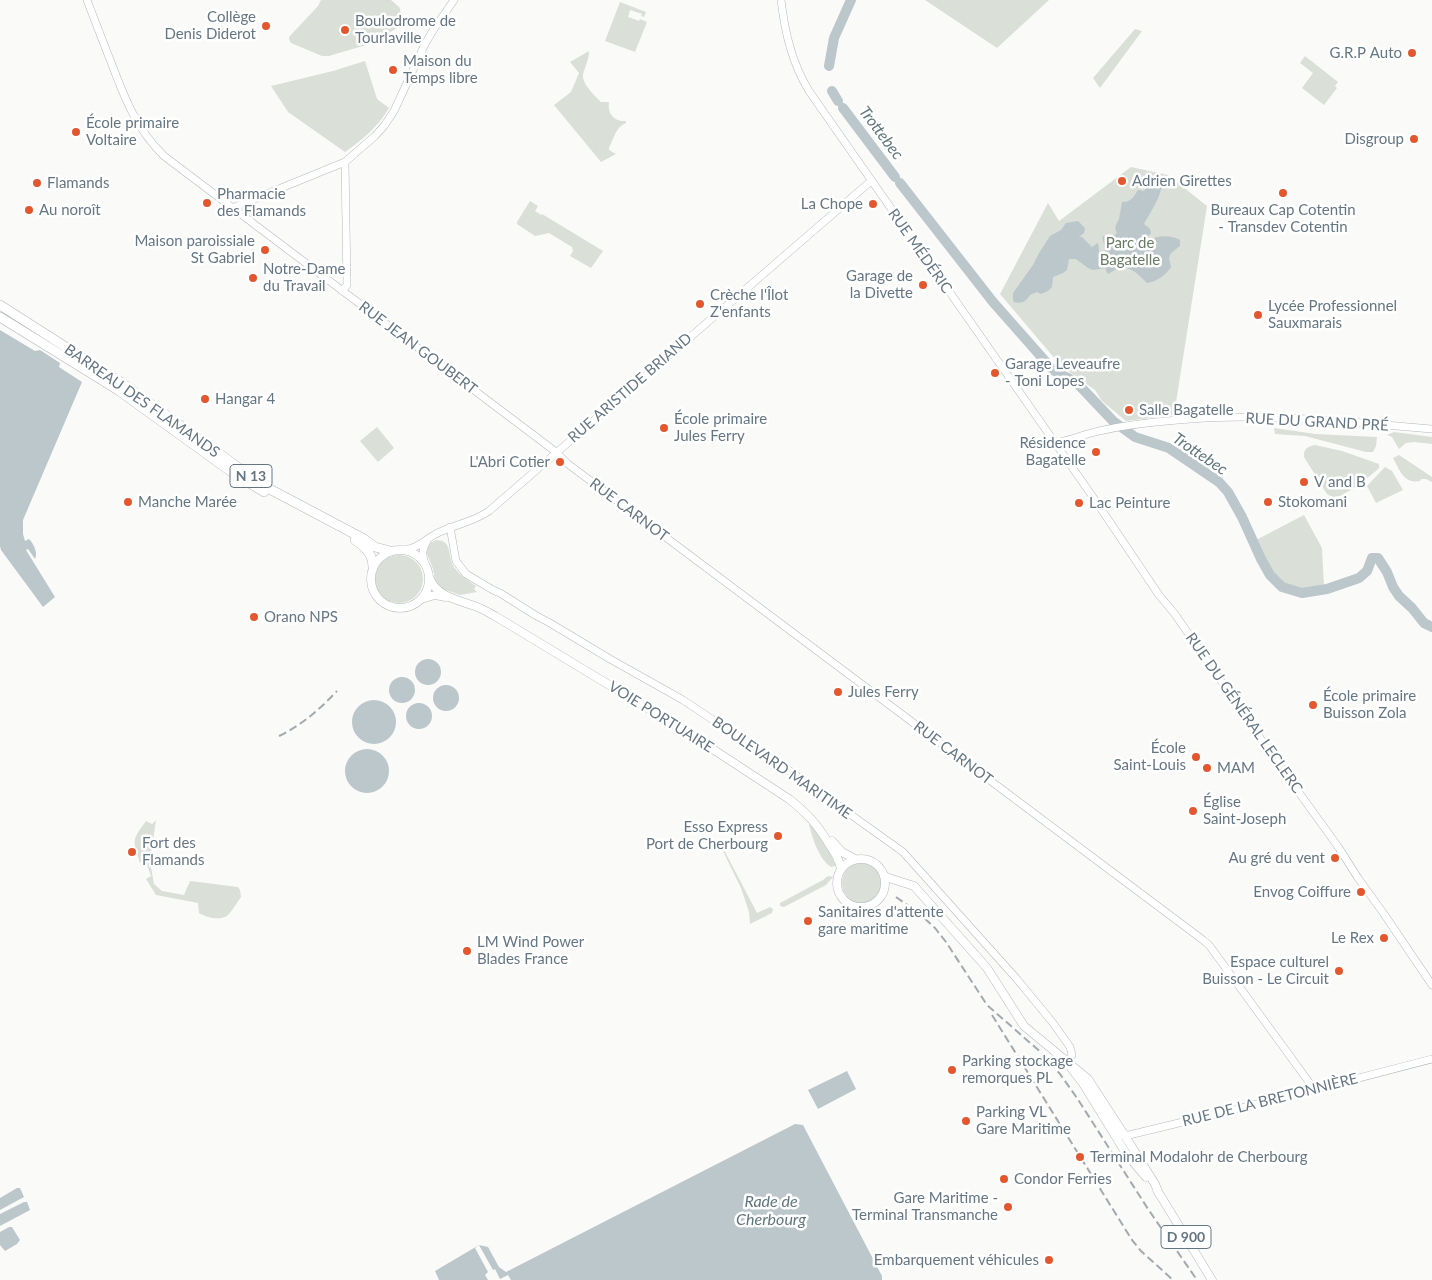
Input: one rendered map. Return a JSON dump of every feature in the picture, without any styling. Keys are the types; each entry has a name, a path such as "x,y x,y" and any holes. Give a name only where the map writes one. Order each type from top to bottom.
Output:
{"highway":[{"name":"BARREAU DES FLAMANDS","path":"0,305 122,383 264,486 364,539 375,547 390,551"},
{"name":"BARREAU DES FLAMANDS","path":"0,317 118,390 256,488 353,539 370,553 373,567"}],"main road":[{"path":"404,550 416,554 425,564 429,585 421,599 410,606 396,608 384,603 376,596 372,588 371,575 373,567 380,557 390,551 404,550"},
{"name":"VOIE PORTUAIRE","path":"429,577 436,589 452,598"},
{"name":"VOIE PORTUAIRE","path":"421,599 435,595 452,598 480,608 682,729 803,810 819,826 838,857 841,869"},
{"path":"819,826 842,852 855,859"},
{"path":"861,858 872,861 881,869 884,876 885,888 881,897 870,906 851,905 842,898 838,888 838,878 841,869 855,859 861,858"},
{"path":"884,876 914,886 987,968 1024,1026 1068,1063"},
{"path":"885,888 896,883 907,883"},
{"name":"BOULEVARD MARITIME","path":"1068,1063 1112,1131"},
{"name":"D 900","path":"1068,1063 1088,1079 1155,1184 1159,1194"},
{"name":"D 900","path":"1112,1131 1127,1155 1159,1194 1212,1280"}],"street":[{"name":"RUE JEAN GOUBERT","path":"87,0 124,98 140,128 149,141 164,156 556,452"},
{"path":"232,208 345,162 375,136 394,111 425,44 454,0"},
{"name":"RUE MÉDÉRIC","path":"781,0 785,28 792,55 809,91 870,181 1055,443"},
{"path":"342,291 347,285 345,162"},
{"name":"RUE ARISTIDE BRIAND","path":"404,550 417,547 435,534 483,515 870,181"},
{"name":"RUE DU GRAND PRÉ","path":"1055,443 1066,442 1086,434 1112,428 1191,418 1260,417 1432,429"},
{"name":"RUE DU GÉNÉRAL LECLERC","path":"1055,443 1159,595 1174,613 1264,744 1339,848 1432,985"},
{"name":"RUE CARNOT","path":"556,452 565,462 1209,945 1314,1089"},
{"name":"BOULEVARD MARITIME","path":"450,528 456,561 468,575 683,700 779,763 903,852 1016,978 1053,1023 1070,1047 1072,1055 1068,1063"},
{"path":"425,564 422,553 427,541"},
{"name":"RUE DE LA BRETONNIÈRE","path":"1125,1136 1432,1059"},
{"path":"1112,1131 1118,1135 1125,1136"}],"green space":[{"name":"Boulodrome de Tourlaville","path":"321,0 391,0 400,8 401,20 405,24 366,45 329,56 322,56 291,43 289,39"},
{"path":"925,0 1049,0 997,48"},
{"path":"620,2 646,12 644,17 641,16 642,14 630,10 628,17 647,22 635,52 605,41"},
{"path":"1135,29 1142,31 1100,88 1093,78"},
{"path":"589,51 583,78 589,90 601,102 609,102 609,110 615,119 626,121 617,130 609,148 609,150 616,154 601,162 554,105 571,92 579,73 570,62"},
{"path":"1305,56 1338,82 1335,86 1337,88 1324,105 1302,88 1313,73 1300,63"},
{"path":"365,61 377,99 389,108 369,133 345,152 288,112 271,86 333,71"},
{"name":"Parc de Bagatelle","path":"1131,167 1168,175 1207,206 1174,415 1126,421 1102,401 1095,390 1062,367 1000,294 1048,203 1059,221"},
{"path":"530,201 538,206 535,211 603,251 591,268 570,256 573,251 572,247 549,233 535,236 517,224"},
{"path":"377,427 394,448 378,462 360,441"},
{"path":"1274,428 1315,434 1377,437 1376,446 1373,452 1366,452 1305,436 1275,434"},
{"path":"1394,432 1432,437 1432,444 1406,443 1399,449 1392,437 1387,435"},
{"path":"1315,445 1342,451 1379,464 1379,468 1351,490 1339,496 1331,496 1327,494 1304,457 1306,448"},
{"path":"1399,455 1432,477 1432,482 1426,479 1410,481 1403,476 1393,458"},
{"path":"1385,467 1392,471 1403,490 1376,503 1367,486"},
{"path":"1304,515 1322,548 1324,586 1309,589 1291,587 1277,577 1267,564 1256,540"},
{"path":"436,540 445,543 449,549 454,567 476,586 474,589 477,592 460,595 443,590 439,586 435,580 427,554 427,547"},
{"path":"394,555 404,555 413,559 419,565 422,570 422,588 413,599 404,603 394,603 385,599 379,593 375,584 375,574 379,565 385,559"},
{"path":"156,820 150,862 154,884 162,891 184,895 190,881 238,887 241,897 228,915 222,918 206,916 199,913 198,903 156,895 146,879 151,876 146,862 140,863 135,841 146,821 152,824"},
{"path":"809,824 828,849 835,866 831,867 823,859 814,842"},
{"path":"721,847 757,913 770,907 773,909 772,913 750,924 749,912 741,888"},
{"path":"866,863 873,866 879,872 882,883 881,891 873,900 866,903 858,903 851,900 843,891 842,879 845,872 854,864"},
{"path":"828,876 833,877 826,885 784,907 780,906 780,903"}],"water":[{"path":"1162,181 1162,186 1153,209 1144,224 1151,231 1147,240 1164,236 1180,240 1180,246 1171,253 1169,258 1171,267 1164,275 1157,280 1147,283 1128,268 1120,267 1108,274 1105,268 1093,270 1076,259 1069,259 1067,270 1053,277 1052,287 1048,291 1030,295 1023,302 1014,302 1013,293 1033,265 1050,236 1061,230 1066,223 1078,221 1085,228 1084,233 1079,237 1082,237 1092,247 1098,243 1100,257 1105,260 1102,236 1117,234 1115,227 1119,219 1122,202 1131,199 1138,190 1144,191 1149,184 1157,186"},
{"path":"0,330 35,351 40,350 60,363 59,367 82,382 23,520 25,541 29,539 32,543 36,551 35,559 28,549 26,550 55,597 43,607 0,546"},
{"path":"428,659 437,663 441,672 437,681 428,685 419,681 415,672 419,663"},
{"path":"402,677 411,681 415,690 411,699 402,703 393,699 389,690 393,681"},
{"path":"446,685 455,689 459,698 455,707 446,711 437,707 433,698 437,689"},
{"path":"374,700 386,704 392,710 396,722 392,734 386,740 374,744 362,740 356,734 352,722 356,710 362,704"},
{"path":"419,703 428,707 432,716 428,725 419,729 410,725 406,716 410,707"},
{"path":"371,749 383,755 388,762 388,780 383,787 376,792 363,793 355,790 348,783 345,767 348,759 355,752"},
{"path":"847,1071 856,1089 818,1109 808,1090"},
{"name":"Rade de Cherbourg","path":"795,1124 803,1125 882,1276 882,1280 439,1280 435,1271 479,1245 488,1247 499,1267 506,1272"},
{"path":"20,1188 24,1197 0,1210 0,1198"},
{"path":"27,1202 30,1210 0,1226 0,1214"},
{"path":"12,1227 20,1240 5,1251 0,1245 0,1232"}],"pier":[{"path":"479,1245 500,1279 508,1275 511,1280 488,1280 485,1275 488,1272 475,1248"}],"waterway":[{"name":"Trottebec","path":"829,66 834,38 851,0"},
{"name":"Trottebec","path":"832,91 838,101"},
{"name":"Trottebec","path":"843,108 895,177"},
{"name":"Trottebec","path":"900,183 993,302 1053,370 1077,383 1113,421 1135,437 1169,448 1219,482 1228,492 1242,517 1270,575 1282,587 1302,593 1327,589 1359,578 1367,571 1372,558 1378,558 1399,596 1424,623 1432,627"}],"railway":[{"path":"279,736 310,716 337,691"},
{"path":"896,897 920,914 935,928 987,1005 1044,1055 1060,1074 1197,1280"},
{"path":"992,1015 1132,1240 1141,1251 1173,1280"}],"place":[{"name":"Collège Denis Diderot","path":"266,26"},
{"name":"Boulodrome de Tourlaville","path":"345,30"},
{"name":"G.R.P Auto","path":"1412,53"},
{"name":"Maison du Temps libre","path":"393,70"},
{"name":"École primaire Voltaire","path":"76,132"},
{"name":"Disgroup","path":"1414,139"},
{"name":"Adrien Girettes","path":"1122,181"},
{"name":"Flamands","path":"37,183"},
{"name":"Bureaux Cap Cotentin - Transdev Cotentin","path":"1283,193"},
{"name":"Pharmacie des Flamands","path":"207,203"},
{"name":"La Chope","path":"873,204"},
{"name":"Au noroît","path":"29,210"},
{"name":"Maison paroissiale St Gabriel","path":"265,250"},
{"name":"Notre-Dame du Travail","path":"253,278"},
{"name":"Garage de la Divette","path":"923,285"},
{"name":"Crèche l'Îlot Z'enfants","path":"700,304"},
{"name":"Lycée Professionnel Sauxmarais","path":"1258,315"},
{"name":"Garage Leveaufre - Toni Lopes","path":"995,373"},
{"name":"Hangar 4","path":"205,399"},
{"name":"Salle Bagatelle","path":"1129,410"},
{"name":"École primaire Jules Ferry","path":"664,428"},
{"name":"Résidence Bagatelle","path":"1096,452"},
{"name":"L'Abri Cotier","path":"560,462"},
{"name":"V and B","path":"1304,482"},
{"name":"Manche Marée","path":"128,502"},
{"name":"Stokomani","path":"1268,502"},
{"name":"Lac Peinture","path":"1079,503"},
{"name":"Orano NPS","path":"254,617"},
{"name":"Jules Ferry","path":"838,692"},
{"name":"École primaire Buisson Zola","path":"1313,705"},
{"name":"École Saint-Louis","path":"1196,757"},
{"name":"MAM","path":"1207,768"},
{"name":"Église Saint-Joseph","path":"1193,811"},
{"name":"Esso Express Port de Cherbourg","path":"778,836"},
{"name":"Fort des Flamands","path":"132,852"},
{"name":"Au gré du vent","path":"1335,858"},
{"name":"Envog Coiffure","path":"1361,892"},
{"name":"Sanitaires d'attente gare maritime","path":"808,921"},
{"name":"Le Rex","path":"1384,938"},
{"name":"LM Wind Power Blades France","path":"467,951"},
{"name":"Espace culturel Buisson - Le Circuit","path":"1339,971"},
{"name":"Parking stockage remorques PL","path":"952,1070"},
{"name":"Parking VL Gare Maritime","path":"966,1121"},
{"name":"Terminal Modalohr de Cherbourg","path":"1080,1157"},
{"name":"Condor Ferries","path":"1004,1179"},
{"name":"Gare Maritime - Terminal Transmanche","path":"1008,1207"},
{"name":"Embarquement véhicules","path":"1049,1260"}]}
